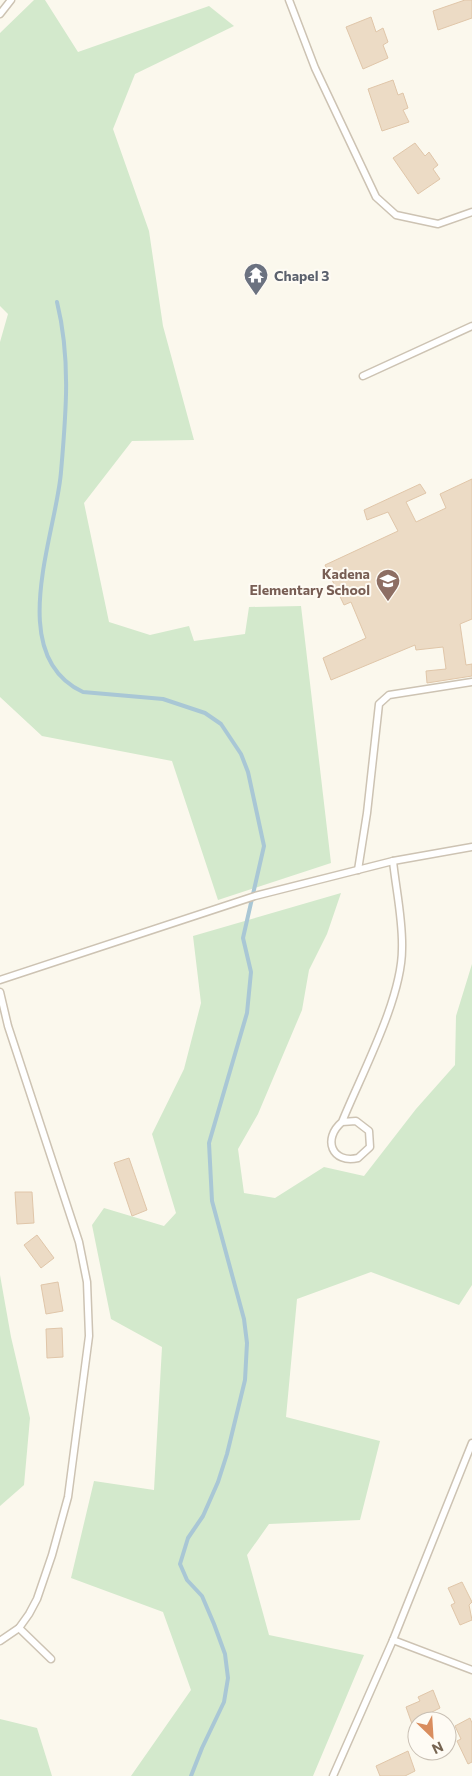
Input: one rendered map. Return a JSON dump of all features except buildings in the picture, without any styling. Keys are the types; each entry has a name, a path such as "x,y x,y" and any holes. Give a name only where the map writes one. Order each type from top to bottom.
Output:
{"lane":[{"path":"0,14 12,0"},
{"path":"289,0 315,68 376,198 396,215 438,224 472,212"},
{"path":"363,376 472,326"},
{"path":"358,870 367,813 379,704 389,695 472,682"},
{"path":"0,980 255,896 393,861 472,847"},
{"path":"342,1122 356,1121 369,1131 370,1147 358,1158 345,1159 338,1155 332,1148 331,1138 334,1129 342,1122 392,1003 400,973 402,949 393,861"},
{"path":"0,992 8,1026 79,1242 87,1282 89,1336 68,1496 37,1599 18,1628 0,1641"},
{"path":"333,1776 393,1640 472,1443"},
{"path":"18,1628 51,1660"},
{"path":"393,1640 472,1670"}],"green space":[{"path":"34,0 45,0 78,52 209,6 234,26 135,74 113,129 149,231 163,326 194,440 132,441 84,503 109,622 150,635 189,626 194,641 245,634 249,607 301,606 331,863 218,900 172,761 42,736 0,697 0,342 8,314 0,306 0,33"},
{"path":"341,893 327,934 309,970 302,1010 258,1114 238,1149 244,1193 275,1198 324,1167 364,1176 416,1109 455,1065 456,1016 472,964 472,1285 459,1305 371,1272 297,1299 286,1417 380,1441 360,1520 269,1524 247,1555 269,1635 364,1655 313,1776 131,1776 191,1690 163,1612 71,1578 94,1481 154,1490 162,1347 111,1319 92,1225 104,1208 164,1226 176,1213 152,1134 184,1069 201,1003 193,936"},
{"path":"0,1275 11,1337 30,1418 24,1485 0,1506"},
{"path":"0,1719 37,1728 52,1776 0,1776"}],"waterway":[{"path":"57,302 66,366 66,408 61,472 40,592 40,623 46,651 59,675 83,692 163,699 205,713 221,724 241,754 248,772 264,846 243,938 251,972 247,1013 209,1143 212,1201 244,1319 247,1343 245,1380 227,1454 218,1482 203,1516 188,1538 180,1564 187,1580 202,1596 214,1624 225,1654 228,1678 224,1702 191,1776"}],"place":[{"name":"Chapel 3","path":"256,296"},
{"name":"Kadena Elementary School","path":"388,602"}]}
